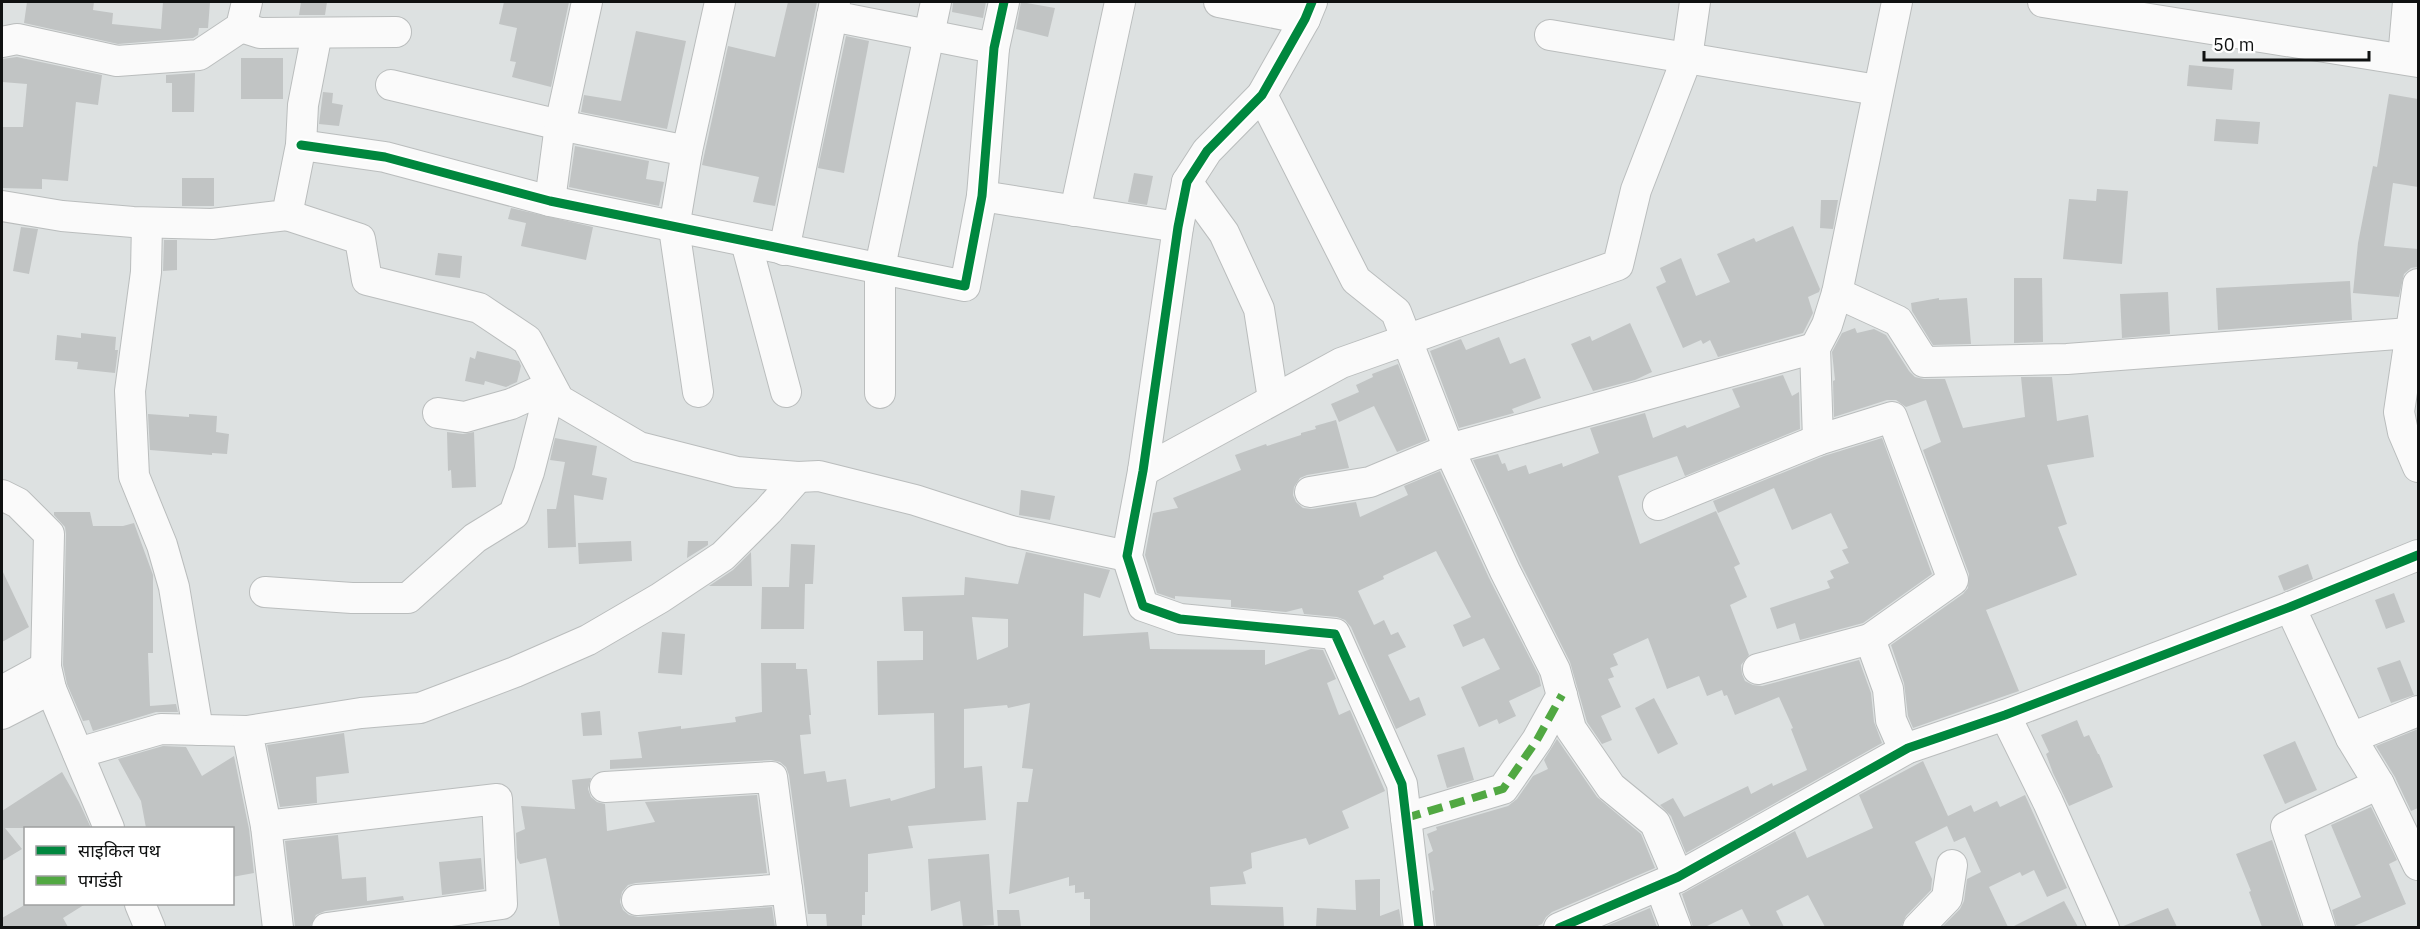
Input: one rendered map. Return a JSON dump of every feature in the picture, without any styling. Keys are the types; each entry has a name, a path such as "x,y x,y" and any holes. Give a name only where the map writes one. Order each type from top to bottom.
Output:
{"street":[{"path":"550,201 560,125 587,2"},
{"path":"698,392 674,228 687,152 720,2"},
{"path":"880,393 879,267 936,2"},
{"path":"301,145 385,157 550,201 965,286 982,196 994,48 1004,2"},
{"path":"1076,211 1120,2"},
{"path":"1219,2 1309,10 1262,95 1207,151 1187,182 1178,227 1143,471 1127,556 1143,606 1180,619 1335,634 1402,784 1419,927"},
{"path":"1143,471 1341,363 1618,266 1636,190 1687,58 1695,2"},
{"path":"1818,440 1815,348 1827,325 1837,293 1877,90 1897,2"},
{"path":"2043,2 2411,61 2408,2"},
{"path":"784,250 833,9 994,48"},
{"path":"2,42 16,39 117,62 199,55 244,14 260,33 396,32"},
{"path":"287,215 301,145 303,105 317,33"},
{"path":"1550,35 1877,90"},
{"path":"391,85 687,152"},
{"path":"1262,95 1356,280 1396,312 1449,449 1505,571 1556,670 1571,729 1611,787 1655,823 1669,882 1676,927"},
{"path":"1187,182 1224,233 1259,309 1273,399"},
{"path":"982,196 1178,227"},
{"path":"2,206 62,216 147,223 212,224 287,215 360,239 367,280 479,308 527,340 559,400 639,447 737,472 798,477 819,476 915,500 1011,531 1127,556"},
{"path":"147,223 146,272 130,391 134,476 162,545 174,587 198,730"},
{"path":"746,242 786,392"},
{"path":"2418,284 2410,333 2409,412 2403,432 2418,467"},
{"path":"1837,293 1898,321 1924,362 2067,359 2410,333"},
{"path":"1310,492 1370,482 1449,449 1815,348"},
{"path":"438,413 465,417 511,405 551,386"},
{"path":"265,592 408,598 475,538 514,514 529,472 551,386"},
{"path":"1658,506 1818,440 1892,417 1953,580 1870,639 1758,669"},
{"path":"78,753 161,729 247,731 361,713 420,708 515,672 588,640 660,598 723,556 798,477"},
{"path":"2,495 18,503 49,534 49,678 109,827"},
{"path":"1559,927 1669,882 1908,748 2005,715 2290,607 2417,555"},
{"path":"2290,607 2351,738 2379,784 2418,865"},
{"path":"1870,639 1888,689 1892,720 1902,745 1908,748"},
{"path":"2,691 49,678"},
{"path":"2,714 49,678"},
{"path":"1406,818 1503,789 1537,740 1562,695"},
{"path":"2351,738 2418,711"},
{"path":"2005,715 2048,802 2104,927"},
{"path":"247,731 266,826 278,927"},
{"path":"605,787 772,777 792,927"},
{"path":"2320,927 2286,827 2379,784"},
{"path":"266,826 497,799 502,904 327,927"},
{"path":"1918,927 1947,897 1952,865"},
{"path":"637,900 787,889"},
{"path":"141,905 150,927"}],"building":[{"path":"27,2 94,2 93,10 113,13 112,24 161,29 163,2 210,2 208,28 199,28 198,35 193,38 118,44 24,23"},
{"path":"301,2 327,2 325,15 299,15"},
{"path":"504,2 569,2 551,87 512,77 516,62 510,61 517,28 499,24"},
{"path":"788,2 817,2 775,206 753,202 759,177 702,165 728,46 775,57"},
{"path":"953,2 986,2 983,18 952,12"},
{"path":"1021,2 1055,8 1048,37 1016,29"},
{"path":"636,31 686,41 667,129 581,112 584,95 621,101"},
{"path":"846,36 869,41 844,173 818,168"},
{"path":"17,57 102,75 98,105 76,102 68,181 42,179 42,189 2,188 2,127 23,127 27,84 2,82 2,59"},
{"path":"241,58 283,58 283,99 241,99"},
{"path":"2189,65 2234,69 2232,90 2187,86"},
{"path":"195,73 194,112 172,112 172,83 166,83 166,75"},
{"path":"323,92 333,93 332,103 343,105 339,126 319,124"},
{"path":"2389,94 2418,99 2418,187 2393,183 2384,246 2418,249 2417,267 2411,268 2404,274 2399,297 2353,293 2358,243 2373,166 2377,167"},
{"path":"2216,119 2260,122 2258,144 2214,141"},
{"path":"575,146 649,161 646,179 664,182 659,206 569,187"},
{"path":"1134,173 1153,176 1147,205 1128,202"},
{"path":"182,178 214,178 214,206 182,206"},
{"path":"2097,189 2128,191 2122,264 2063,259 2069,199 2096,201"},
{"path":"1821,200 1838,200 1833,229 1820,228"},
{"path":"511,208 593,227 586,260 521,246 526,223 508,219"},
{"path":"1793,226 1820,289 1819,292 1808,297 1813,313 1803,333 1718,357 1710,340 1703,344 1701,340 1683,348 1656,287 1666,282 1660,268 1681,258 1696,296 1730,282 1717,254 1754,238 1756,242"},
{"path":"21,227 38,229 29,274 13,271"},
{"path":"164,240 177,240 177,270 163,271"},
{"path":"438,253 462,256 460,278 435,275"},
{"path":"2014,278 2042,278 2043,342 2014,343"},
{"path":"2350,281 2352,320 2218,330 2216,288"},
{"path":"2168,292 2170,334 2122,338 2120,294"},
{"path":"1939,298 1939,300 1967,298 1971,344 1933,345 1912,311 1911,303"},
{"path":"1630,323 1652,372 1635,380 1593,391 1571,344 1590,336 1592,341"},
{"path":"1855,328 1857,333 1874,329 1886,335 1915,377 1945,379 1963,428 2025,417 2021,377 2052,377 2057,421 2088,415 2094,457 2047,465 2067,524 2058,527 2077,575 1986,610 2019,691 1913,728 1908,716 1904,683 1891,645 1963,594 1968,588 1969,574 1923,450 1941,442 1926,400 1906,407 1896,400 1887,400 1834,417 1833,381 1835,380 1832,352 1842,333"},
{"path":"81,333 116,337 115,350 118,350 115,373 77,369 78,362 55,360 57,335 81,338"},
{"path":"1499,337 1510,364 1525,358 1541,398 1512,409 1514,413 1459,428 1430,351 1461,339 1466,350"},
{"path":"477,351 519,361 521,366 517,382 506,387 485,381 484,385 465,381 470,357 475,359"},
{"path":"1398,364 1427,440 1397,452 1374,406 1339,422 1331,404 1359,392 1356,385 1373,377 1372,374"},
{"path":"1783,375 1792,396 1799,392 1800,429 1685,476 1677,456 1618,476 1640,544 1716,511 1740,564 1734,567 1747,597 1730,605 1749,655 1741,665 1745,681 1762,686 1859,660 1871,693 1874,722 1882,743 1686,853 1671,816 1660,805 1673,798 1684,817 1748,786 1751,794 1772,783 1773,786 1807,770 1791,729 1793,728 1779,697 1735,715 1727,695 1724,696 1722,690 1707,696 1699,676 1667,689 1648,638 1613,654 1618,665 1610,668 1614,677 1608,679 1621,707 1601,716 1612,740 1602,744 1587,722 1570,662 1473,460 1498,454 1508,471 1526,465 1529,474 1562,463 1563,467 1599,453 1590,428 1645,413 1653,438 1685,425 1687,428 1740,407 1732,389"},
{"path":"148,414 189,417 189,414 217,416 216,432 229,434 227,454 150,450"},
{"path":"1336,420 1349,468 1300,478 1294,487 1293,495 1296,502 1303,508 1312,509 1356,502 1360,517 1408,495 1404,486 1440,471 1489,578 1539,676 1541,686 1509,701 1516,716 1499,724 1497,719 1479,727 1461,687 1500,669 1484,638 1463,647 1453,625 1471,617 1436,551 1383,576 1384,579 1358,591 1374,625 1384,620 1391,635 1398,632 1406,647 1388,655 1410,701 1419,697 1426,715 1396,729 1351,627 1345,620 1337,617 1304,614 1302,608 1286,612 1231,607 1231,600 1175,596 1175,599 1157,593 1145,555 1153,513 1178,508 1173,498 1241,470 1235,455 1301,435 1301,433 1316,429 1315,426"},
{"path":"447,432 463,434 474,432 476,487 452,488 451,470 448,471"},
{"path":"555,438 597,446 592,475 607,478 603,500 574,495 576,547 548,548 547,509 556,509 565,462 550,460"},
{"path":"1882,438 1932,574 1863,623 1800,640 1795,623 1777,629 1770,608 1830,588 1827,581 1834,578 1830,571 1849,563 1842,550 1848,548 1831,513 1792,530 1774,488 1718,513 1713,501 1824,456"},
{"path":"1021,490 1055,496 1050,520 1019,515"},
{"path":"54,512 90,512 93,526 123,526 134,523 153,575 153,653 148,653 150,706 176,704 178,712 156,712 93,731 89,720 83,721 67,684 63,665 66,534 65,527"},
{"path":"631,541 632,561 579,564 578,543"},
{"path":"688,541 708,541 708,545 687,558"},
{"path":"791,544 815,545 813,584 805,584 804,629 761,629 762,587 789,587"},
{"path":"751,552 752,586 709,586 733,570"},
{"path":"1026,552 1110,570 1100,598 1084,593 1083,636 1148,632 1150,649 1265,650 1265,665 1311,649 1323,650 1336,679 1327,683 1339,715 1350,710 1385,791 1342,811 1349,828 1309,845 1306,838 1251,853 1252,868 1243,872 1246,884 1210,887 1211,905 1283,907 1284,927 1090,927 1090,899 1084,899 1084,892 1075,893 1075,885 1069,886 1069,877 1009,894 1017,802 1028,802 1033,769 1022,768 1030,703 1008,708 1007,705 964,709 964,768 982,766 986,820 908,826 913,848 868,854 868,892 865,892 865,915 862,915 862,927 827,927 826,914 808,914 789,775 786,767 780,762 771,760 610,769 610,760 642,758 638,732 736,722 735,717 762,712 761,663 796,663 796,669 807,669 811,715 809,715 811,734 800,735 804,774 825,771 827,782 846,779 850,807 890,798 891,801 935,788 934,713 878,715 877,661 923,660 923,631 904,631 902,597 964,595 965,577 1018,584","holes":["972,617 1008,619 1008,647 977,660"]},
{"path":"2308,564 2313,579 2284,591 2278,576"},
{"path":"2,570 29,627 2,642"},
{"path":"2394,593 2405,622 2386,629 2375,600"},
{"path":"662,632 685,634 682,675 658,673"},
{"path":"2400,660 2414,695 2391,703 2377,668"},
{"path":"1654,698 1678,744 1658,754 1635,708"},
{"path":"600,711 602,735 583,736 581,713"},
{"path":"2077,720 2084,737 2089,735 2113,787 2069,806 2053,773 2046,754 2049,752 2041,735"},
{"path":"2418,729 2418,808 2411,811 2395,777 2376,746"},
{"path":"344,733 349,773 316,777 317,803 280,807 267,745"},
{"path":"1557,739 1597,797 1641,834 1655,868 1552,912 1542,924 1535,927 1436,927 1432,891 1434,890 1428,854 1433,851 1427,834 1437,830 1436,827 1508,806 1517,799 1533,776 1548,769 1544,760"},
{"path":"2295,741 2317,790 2285,804 2263,755"},
{"path":"163,746 186,747 202,776 234,756 249,829 254,873 234,877 234,827 146,827 141,801 118,759"},
{"path":"1464,747 1474,780 1447,788 1437,755"},
{"path":"1923,761 1948,816 1971,805 1974,812 1997,801 2000,807 2025,795 2067,888 2047,897 2034,870 2022,876 2020,872 1989,887 2008,927 1942,927 1960,909 1964,901 1967,879 1981,872 1965,837 1954,842 1947,826 1915,842 1932,879 1931,890 1906,916 1901,927 1825,927 1808,895 1776,911 1784,927 1751,927 1742,909 1705,927 1693,927 1682,894 1795,831 1807,858 1873,828 1859,795"},
{"path":"62,772 91,827 5,828 22,849 2,861 2,811"},
{"path":"591,778 588,789 591,797 605,804 607,831 655,822 645,802 757,795 767,873 636,883 628,885 622,892 620,902 623,910 629,915 638,917 772,907 775,927 560,927 546,858 520,864 517,858 516,833 525,829 521,806 575,809 572,780"},
{"path":"2371,807 2397,860 2389,864 2406,904 2352,927 2337,927 2332,910 2361,897 2331,825"},
{"path":"338,835 342,879 366,877 367,901 403,896 404,900 325,911 316,915 310,927 295,927 285,841"},
{"path":"2272,840 2302,927 2262,927 2249,892 2251,891 2236,854"},
{"path":"989,854 994,925 963,927 960,901 931,911 928,859"},
{"path":"481,858 484,889 442,895 439,862"},
{"path":"1380,879 1380,916 1399,909 1402,927 1316,927 1317,908 1356,910 1355,880"},
{"path":"2064,901 2078,927 2012,927"},
{"path":"25,905 84,905 63,918 68,927 2,927 2,918"},
{"path":"1650,908 1657,927 1604,927"},
{"path":"2168,908 2177,927 2121,927"},
{"path":"997,910 1019,910 1021,927 998,927"}],"marked path":[{"path":"1406,818 1503,789 1537,740 1562,695"}],"cycle path":[{"path":"301,145 385,157 550,201 965,286 982,196 994,48 1004,2"},
{"path":"1312,2 1305,19 1262,95 1207,151 1187,182 1178,227 1143,471 1127,556 1143,606 1180,619 1335,634 1402,784 1419,928"},
{"path":"1559,928 1678,877 1908,748 2005,715 2290,607 2418,555"}]}
